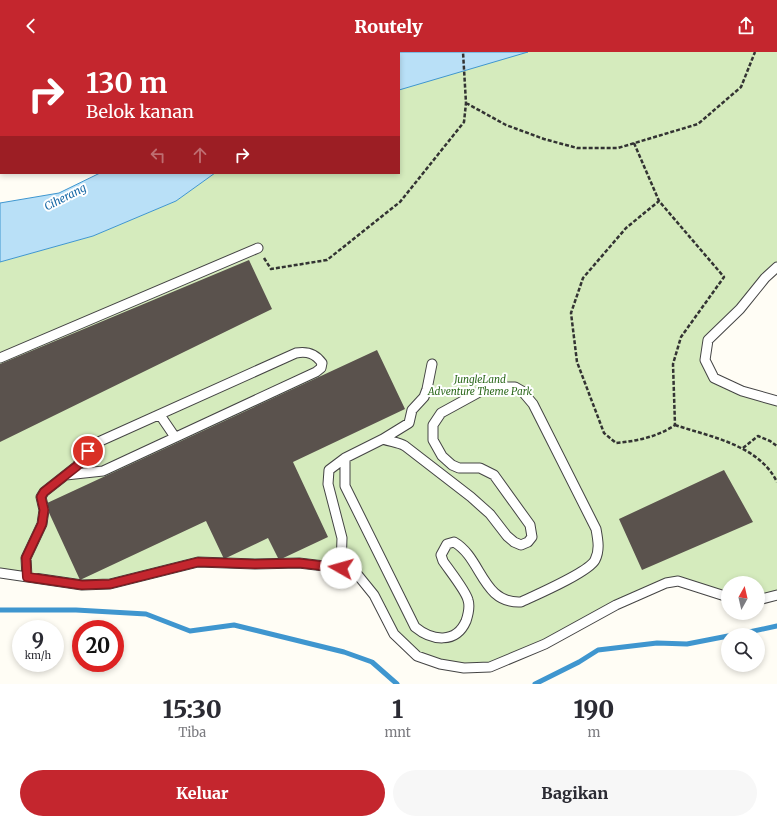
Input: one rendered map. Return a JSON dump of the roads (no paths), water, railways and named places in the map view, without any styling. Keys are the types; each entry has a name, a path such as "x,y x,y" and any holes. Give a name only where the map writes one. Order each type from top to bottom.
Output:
{"lane":[{"path":"0,358 258,248"},
{"path":"777,267 765,278 740,309 708,340 705,360 714,378 742,391 777,401"},
{"path":"27,577 26,558 42,524 44,510 41,497 44,492 77,466 88,451 96,444 296,353 304,352 314,354 322,363 316,372 103,471 66,476"},
{"path":"341,568 342,538 331,494 328,476 329,470 345,458 384,439 409,423 412,410 424,397 432,364"},
{"path":"345,458 346,486 415,627 428,635 436,638 452,636 460,631 468,616 468,599 443,561 441,555 447,544 454,542 464,548 495,595 506,601 513,602 521,602 569,578 589,567 594,562 598,548 596,529 544,423 533,404 522,391 515,387 508,386 484,390 441,413 433,425 433,432 436,448 452,465 459,468 480,468 494,475 530,525 532,537 528,542 521,544 514,542 490,514 471,497 405,446 398,442 392,443 384,439"},
{"path":"160,415 175,438"},
{"path":"0,573 82,585 110,584 198,562 255,564 299,563 341,568 356,574 374,595 394,634 417,656 440,664 464,668 490,667 531,650 616,605 666,583 678,581 721,595"},
{"path":"765,598 777,595"}],"water":[{"path":"400,52 528,52 400,90"},
{"name":"Ciherang","path":"98,174 214,174 176,201 93,236 0,262 0,203 59,193"}],"waterway":[{"path":"0,610 76,610 146,614 190,631 234,625 344,652 372,662 397,684"},
{"path":"765,629 777,626"},
{"path":"535,684 579,662 598,650 657,643 687,644 721,637"}],"park label":[{"name":"JungleLand Adventure Theme Park","path":"480,384"}]}
